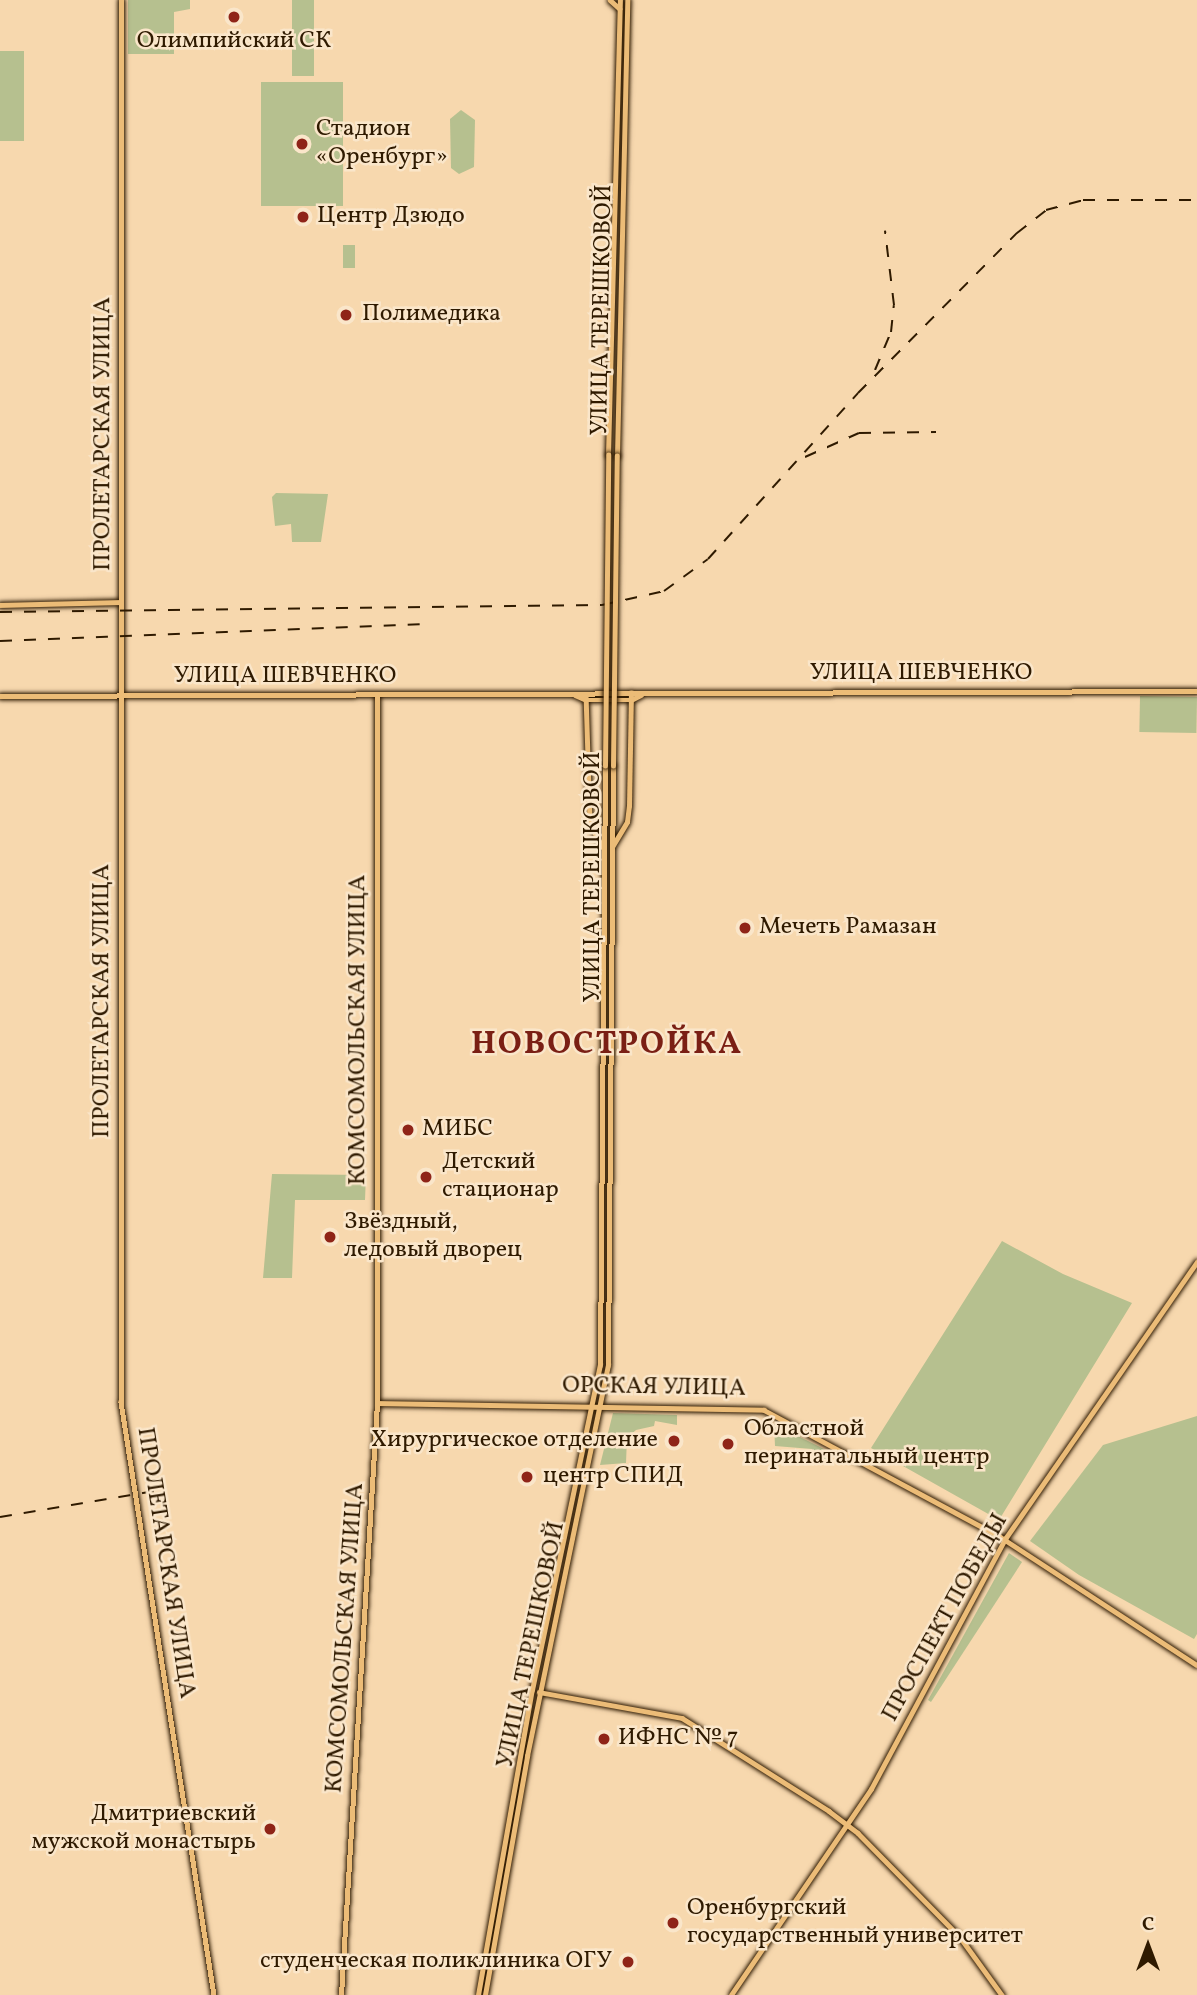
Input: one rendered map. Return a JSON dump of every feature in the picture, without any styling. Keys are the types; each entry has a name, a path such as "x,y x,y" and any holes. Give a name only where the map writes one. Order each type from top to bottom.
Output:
{"main road":[{"name":"ПРОЛЕТАРСКАЯ УЛИЦА","path":"121,0 121,1402 214,1995"},
{"path":"610,0 620,9"},
{"name":"УЛИЦА ТЕРЕШКОВОЙ","path":"478,1995 531,1690 594,1404 603,1304 603,847 608,456 620,0"},
{"name":"УЛИЦА ТЕРЕШКОВОЙ","path":"485,1995 539,1692 602,1404 611,1304 611,847 627,0"},
{"path":"618,87 625,87"},
{"path":"0,605 120,602"},
{"name":"УЛИЦА ШЕВЧЕНКО","path":"0,696 1197,691"},
{"path":"611,847 626,822 629,806 631,693"},
{"name":"УЛИЦА ШЕВЧЕНКО","path":"571,694 586,700 631,700 645,693"},
{"name":"КОМСОМОЛЬСКАЯ УЛИЦА","path":"341,1995 377,1403 377,694"},
{"path":"586,694 590,824 603,847"},
{"name":"ПРОСПЕКТ ПОБЕДЫ","path":"732,1995 849,1825 1006,1539 1197,1262"},
{"name":"ОРСКАЯ УЛИЦА","path":"377,1403 602,1404 764,1410 1006,1539 1197,1665"},
{"path":"539,1692 659,1712 702,1729 849,1825 960,1937 1002,1995"}],"green space":[{"path":"128,0 190,0 190,9 174,12 174,54 128,54"},
{"path":"292,0 314,0 314,76 292,76"},
{"path":"0,51 24,51 24,141 0,141"},
{"name":"Стадион «Оренбург»","path":"261,82 343,82 343,206 261,206"},
{"path":"461,110 475,120 474,167 459,174 451,168 450,119"},
{"path":"343,245 355,245 355,268 343,268"},
{"path":"276,493 328,494 321,542 292,542 291,524 275,526 272,497"},
{"path":"1140,696 1197,697 1196,733 1139,732"},
{"path":"272,1174 366,1175 365,1200 295,1200 292,1278 263,1278"},
{"path":"1002,1241 1063,1274 1132,1303 999,1520 871,1448"},
{"path":"613,1413 677,1415 677,1425 655,1421 654,1426 636,1430 627,1438 626,1463 600,1465"},
{"path":"1197,1416 1197,1634 1194,1639 1079,1575 1030,1541 1103,1445"},
{"path":"774,1424 830,1452 827,1460 818,1462 812,1449 775,1446"},
{"path":"1009,1553 1022,1562 931,1702 928,1700"}],"railway":[{"path":"0,612 602,605 664,591 708,559 858,393 1017,233 1046,210 1083,200 1197,200"},
{"path":"875,370 891,332 894,305 885,231"},
{"path":"805,457 859,433 936,432"},
{"path":"0,641 426,624"},
{"path":"0,1517 161,1490"}],"place":[{"name":"Олимпийский СК","path":"234,17"},
{"name":"Стадион «Оренбург»","path":"302,144"},
{"name":"Центр Дзюдо","path":"303,217"},
{"name":"Полимедика","path":"346,315"},
{"name":"Мечеть Рамазан","path":"745,928"},
{"name":"МИБС","path":"408,1130"},
{"name":"Детский стационар","path":"426,1177"},
{"name":"Звёздный, ледовый дворец","path":"330,1237"},
{"name":"Хирургическое отделение","path":"674,1441"},
{"name":"Областной перинатальный центр","path":"728,1444"},
{"name":"центр СПИД","path":"527,1477"},
{"name":"ИФНС № 7","path":"604,1739"},
{"name":"Дмитриевский мужской монастырь","path":"270,1829"},
{"name":"Оренбургский государственный университет","path":"673,1923"},
{"name":"студенческая поликлиника ОГУ","path":"628,1962"}],"district":[{"name":"НОВОСТРОЙКА","path":"607,1045"}]}
